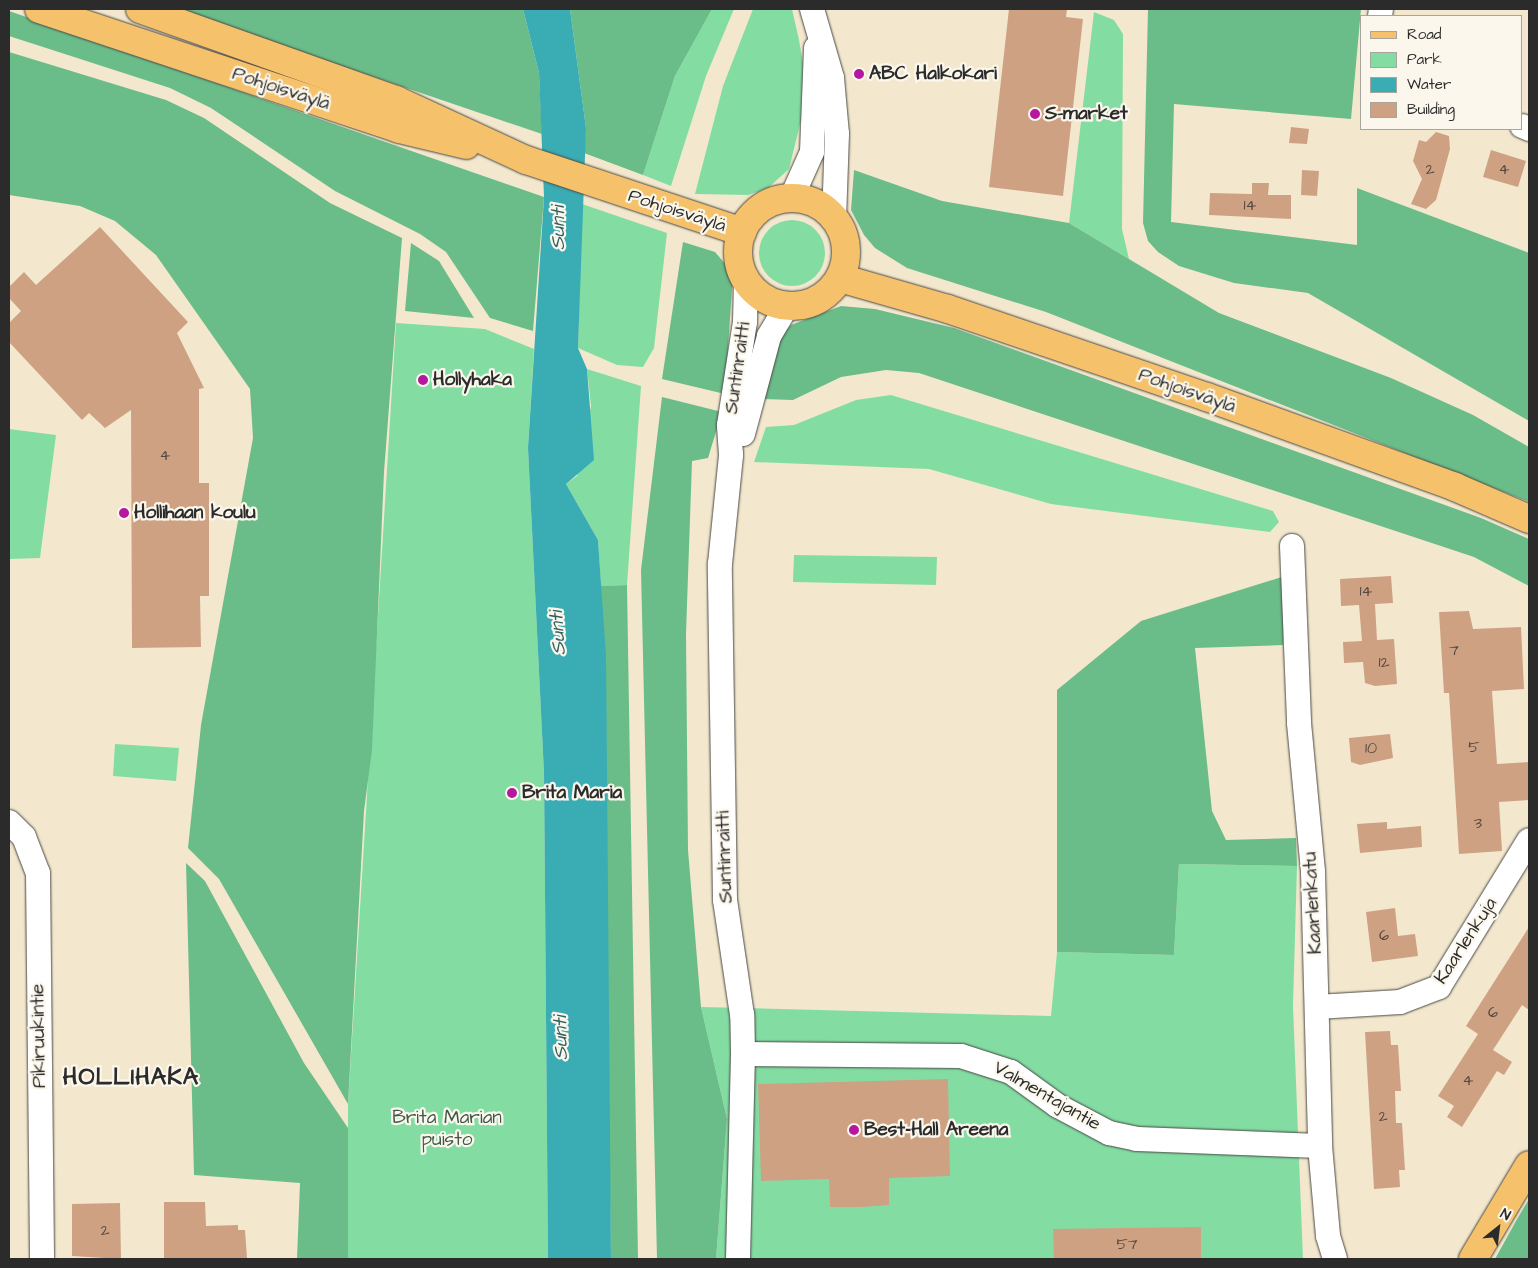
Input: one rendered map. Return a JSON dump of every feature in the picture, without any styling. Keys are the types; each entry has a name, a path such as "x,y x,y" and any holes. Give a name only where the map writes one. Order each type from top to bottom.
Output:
{"main road":[{"name":"Pohjoisväylä","path":"39,9 399,129 526,160"},
{"name":"Pohjoisväylä","path":"140,9 396,100 526,160 742,232"},
{"path":"791,198 815,204 834,219 845,241 840,278 823,296 788,306 764,298 746,280 739,257 742,232 756,212 791,198"},
{"name":"Pohjoisväylä","path":"840,278 948,309 1207,397 1455,487 1529,519"},
{"path":"1473,1259 1529,1165"}],"street":[{"path":"791,198 812,152 814,17"},
{"path":"814,17 832,78 837,134 834,219"},
{"name":"Suntinraitti","path":"738,1259 743,1054 742,1015 725,900 720,564 731,455 730,425 745,322 746,280"},
{"name":"Suntinraitti","path":"731,455 745,429 769,336 788,306"},
{"name":"Kaarlenkatu","path":"1292,546 1317,1007 1320,1146 1328,1236 1335,1259"},
{"name":"Pikiruukintie","path":"9,822 24,837 38,873 42,1259"},
{"name":"Kaarlenkuja","path":"1317,1007 1400,1002 1439,987 1529,840"},
{"name":"Valmentajantie","path":"743,1054 961,1056 1011,1072 1058,1106 1109,1133 1137,1140 1320,1146"}],"green space":[{"path":"174,9 523,9 539,73 542,134"},
{"path":"570,9 712,9 675,76 643,175 584,153 586,128"},
{"path":"712,9 734,9 706,76 671,186 643,175 675,76"},
{"path":"753,9 792,9 799,40 808,92 789,169 768,188 748,195 695,194 723,86"},
{"path":"1148,9 1361,9 1351,119 1174,104 1171,222 1357,245 1357,188 1529,253 1529,421 1308,293 1234,283 1179,266 1158,252 1148,241 1143,223"},
{"path":"9,11 544,197 533,331 490,318 446,252 420,234 335,191 211,108 170,88 9,36"},
{"path":"1094,12 1114,20 1123,34 1122,229 1129,259 1069,223"},
{"path":"9,52 166,100 204,118 330,203 402,238 384,472 372,750 364,811 348,1104 219,879 188,848 201,725 253,438 250,389 156,255 115,221 80,206 9,195"},
{"path":"854,170 942,201 1069,223 1219,313 1391,378 1473,415 1529,447 1529,502 1046,312 907,268 875,248 864,235 851,210"},
{"path":"582,204 667,233 654,348 643,367 617,365 578,348"},
{"path":"785,220 799,220 811,225 820,234 825,246 823,266 816,277 799,286 785,286 773,281 764,272 759,260 759,246 764,234 773,225"},
{"path":"683,242 715,252 733,273 725,394 662,379"},
{"path":"411,243 439,261 474,318 405,311"},
{"path":"841,306 875,309 954,328 1481,518 1529,539 1529,586 1474,557 919,373 886,370 841,377 793,400 761,399 779,338 791,325"},
{"name":"Brita Marian puisto","path":"396,323 485,329 534,349 528,448 544,773 548,1259 348,1259 348,1104"},
{"path":"587,369 641,386 627,585 601,586 598,540 566,484 577,476 591,406"},
{"path":"891,395 1273,511 1279,522 1270,532 1051,504 929,469 754,462 766,427 794,425 856,400"},
{"path":"662,397 722,412 708,458 692,461 686,634 688,850 701,1007 727,1119 716,1259 657,1259 641,570"},
{"path":"9,429 56,435 40,558 9,559"},
{"path":"794,555 937,557 936,585 793,582"},
{"path":"1285,576 1283,645 1195,648 1212,811 1226,840 1296,838 1297,866 1179,864 1174,955 1057,952 1057,690 1141,621"},
{"path":"627,585 638,1259 611,1259 601,586"},
{"path":"115,744 179,748 176,781 113,776"},
{"path":"186,863 205,881 304,1063 348,1128 348,1259 297,1259 300,1183 194,1175"},
{"path":"1179,864 1297,866 1293,1006 1303,1259 716,1259 727,1119 701,1007 1051,1016 1057,952 1174,955"},
{"path":"1529,1199 1529,1259 1495,1259 1516,1221"}],"water":[{"name":"Sunti","path":"523,9 570,9 586,128 578,348 587,369 594,460 566,484 598,540 606,656 611,1259 548,1259 544,773 528,448 544,197 539,73"}],"building":[{"path":"1009,9 1067,9 1066,17 1083,19 1063,196 989,187"},
{"path":"1291,127 1309,129 1307,144 1289,143"},
{"path":"1436,132 1449,136 1450,149 1436,200 1426,209 1411,204 1422,179 1413,161 1419,140 1426,142"},
{"path":"1491,150 1526,161 1518,187 1483,177"},
{"path":"1302,170 1319,171 1317,196 1301,195"},
{"path":"1252,183 1269,183 1268,195 1291,195 1291,219 1209,215 1210,193 1252,194"},
{"path":"100,227 188,322 177,333 204,388 199,389 199,483 209,483 209,596 200,596 201,647 132,648 131,410 105,428 89,413 82,420 9,342 9,323 21,311 9,298 9,287 24,272 36,285"},
{"path":"1391,576 1393,603 1375,604 1377,640 1394,639 1397,684 1375,686 1365,683 1363,662 1344,663 1343,642 1362,641 1359,605 1341,606 1340,579"},
{"path":"1469,611 1473,629 1521,627 1524,689 1492,691 1497,764 1529,762 1529,800 1499,802 1502,851 1459,854 1449,693 1444,693 1439,612"},
{"path":"1390,734 1393,758 1360,765 1351,762 1349,738"},
{"path":"1387,822 1387,829 1421,826 1422,847 1360,853 1357,824"},
{"path":"1395,908 1398,936 1415,934 1418,956 1372,962 1366,912"},
{"path":"1529,927 1529,1010 1522,1005 1493,1050 1512,1062 1504,1075 1497,1071 1462,1127 1447,1117 1454,1106 1438,1096 1478,1034 1466,1026"},
{"path":"1390,1031 1391,1045 1398,1045 1401,1091 1395,1091 1396,1123 1402,1123 1405,1170 1399,1170 1400,1187 1374,1189 1365,1032"},
{"name":"Best‑Hall Areena","path":"948,1079 950,1176 889,1178 889,1205 862,1207 830,1207 829,1179 761,1181 758,1084"},
{"path":"164,1202 205,1202 206,1226 238,1225 238,1230 245,1230 247,1258 164,1259"},
{"path":"120,1203 121,1259 72,1256 72,1204"},
{"path":"1201,1227 1201,1259 1054,1259 1053,1229"}],"place":[{"name":"ABC Halkokari","path":"859,74"},
{"name":"S-market","path":"1035,114"},
{"name":"Hollyhaka","path":"423,380"},
{"name":"Hollihaan koulu","path":"124,513"},
{"name":"Brita Maria","path":"512,793"},
{"name":"Best‑Hall Areena","path":"854,1130"}],"district":[{"name":"HOLLIHAKA","path":"131,1078"}]}
